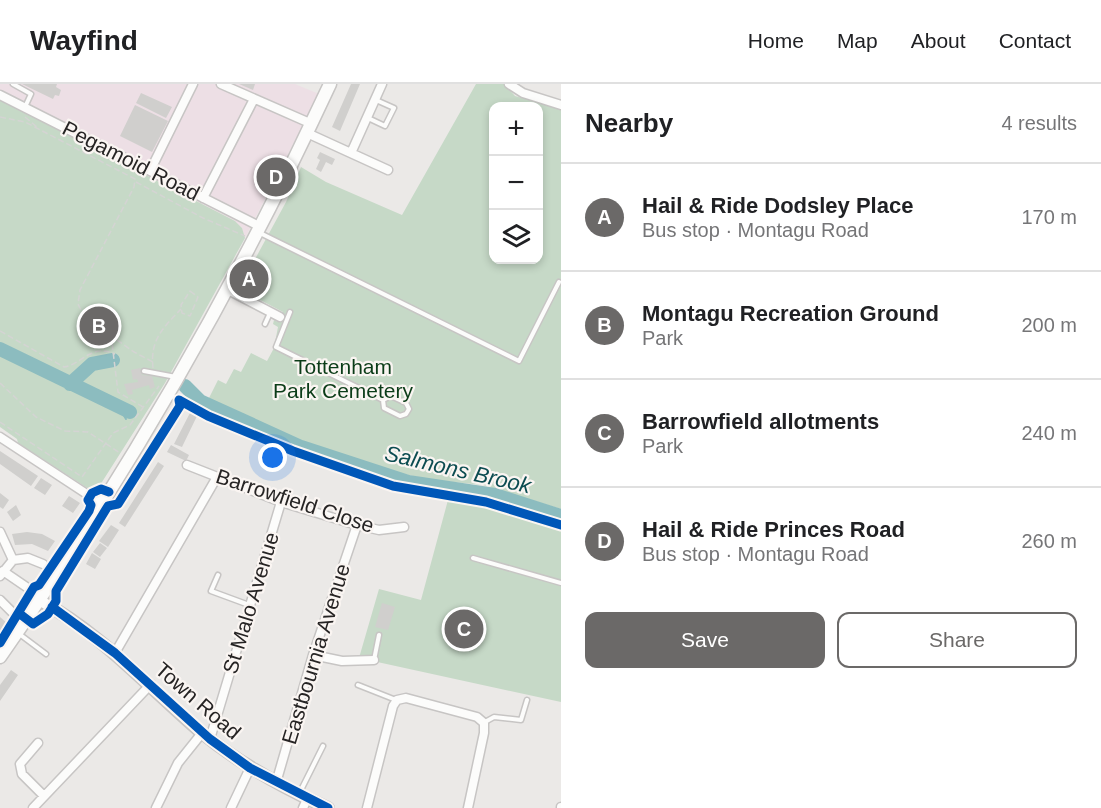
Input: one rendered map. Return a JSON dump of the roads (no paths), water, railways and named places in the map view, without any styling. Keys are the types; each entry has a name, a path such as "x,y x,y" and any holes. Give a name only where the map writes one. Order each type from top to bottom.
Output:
{"main road":[{"path":"0,657 102,504 163,390 178,378 228,290 330,84"}],"street":[{"path":"150,171 193,84"},
{"path":"221,84 254,99 351,153 388,170"},
{"path":"351,153 382,84"},
{"path":"509,84 523,93 561,105"},
{"name":"Pegamoid Road","path":"0,95 23,111 203,198 256,233"},
{"path":"203,198 254,99"},
{"path":"228,290 283,318"},
{"path":"0,437 102,504"},
{"name":"Barrowfield Close","path":"187,465 281,502 357,525 379,530 404,526"},
{"path":"115,653 217,477"},
{"name":"St Malo Avenue","path":"206,736 250,605 281,502"},
{"name":"Eastbournia Avenue","path":"276,783 314,655 357,525"},
{"path":"0,532 14,560"},
{"path":"40,598 1,574 14,560 28,558 43,564"},
{"name":"Town Road","path":"40,598 79,624 115,653 206,736 250,768 303,800 328,808"},
{"path":"0,600 12,612"},
{"path":"314,655 342,661 374,660"},
{"path":"33,808 151,684"},
{"path":"367,808 397,700 411,699 423,705 482,721 484,733 468,808"},
{"path":"156,808 178,763 206,736"},
{"path":"38,743 20,764 22,774 44,796"},
{"path":"231,808 250,768"}],"lane":[{"path":"13,84 31,94 23,111"},
{"path":"367,118 385,126 394,108 375,100"},
{"path":"256,233 519,361 560,282"},
{"path":"266,324 271,312"},
{"path":"290,312 283,318 276,347 383,400"},
{"path":"144,371 154,371 178,378"},
{"path":"391,396 399,399 406,403 408,412 400,416 392,413 384,408 383,400 391,396"},
{"path":"473,558 561,583"},
{"path":"218,575 211,591 250,605"},
{"path":"17,633 46,654"},
{"path":"374,660 379,635"},
{"path":"358,685 397,700"},
{"path":"482,721 494,717 521,720 527,700"},
{"path":"303,800 323,746"}],"waterway":[{"name":"Salmons Brook","path":"0,349 130,412"},
{"name":"Salmons Brook","path":"70,384 92,364 113,360"},
{"name":"Salmons Brook","path":"185,386 200,401 301,447 408,482 495,495 561,516"},
{"path":"120,409 126,419"}],"place":[{"name":"Hail & Ride Princes Road","path":"276,177"},
{"name":"Hail & Ride Dodsley Place","path":"249,279"},
{"name":"Montagu Recreation Ground","path":"99,326"},
{"name":"Barrowfield allotments","path":"464,629"}],"park label":[{"name":"Tottenham Park Cemetery","path":"343,379"}]}
